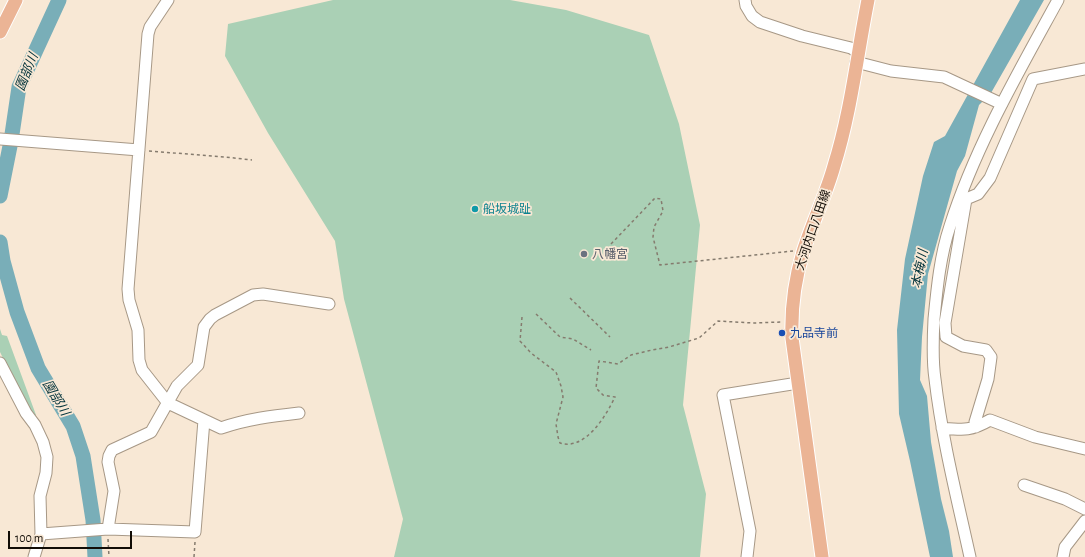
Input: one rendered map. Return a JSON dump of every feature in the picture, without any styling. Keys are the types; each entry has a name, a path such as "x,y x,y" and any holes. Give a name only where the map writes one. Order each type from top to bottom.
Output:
{"main road":[{"path":"0,32 16,0"},
{"name":"大河内口八田線","path":"822,557 791,322 796,280 803,252 835,166 848,112 868,0"}],"street":[{"path":"168,0 150,27 148,34 128,289 129,300 138,330 138,360 142,370 168,403 222,428 242,421 299,413"},
{"path":"745,0 746,6 752,16 760,22 802,36 851,48 857,57 891,71 950,78 1000,103"},
{"path":"970,557 942,428 934,378 933,342 940,264 949,227 964,196 1000,103 1058,0"},
{"path":"964,196 978,194 990,178 1033,79 1085,69"},
{"path":"0,139 139,150"},
{"path":"964,196 945,323 946,338 963,346 986,350 991,357 988,379 975,422 976,428"},
{"path":"105,529 114,491 108,462 112,450 151,432 177,386 198,365 204,327 210,319 253,295 263,294 329,304"},
{"path":"0,363 26,413 35,425 43,442 46,457 46,472 40,496 41,534 34,557"},
{"path":"747,557 750,531 723,395 798,383"},
{"path":"41,534 105,529 195,532 204,420"},
{"path":"942,428 964,430 976,428 990,420 1035,437 1085,449"},
{"path":"1024,485 1065,499 1085,509"},
{"path":"1063,557 1065,546 1085,521"}],"path":[{"path":"139,150 252,160"},
{"path":"611,244 655,198 660,199 663,211 654,227 653,237 660,265 791,251 803,252"},
{"path":"570,298 610,337"},
{"path":"536,314 560,337 573,339 591,350"},
{"path":"522,317 520,341 531,353 556,372 561,386 563,397 556,424 560,444 568,446 580,442 598,426 615,397 603,395 596,388 599,361 618,364 631,355 669,348 699,338 718,321 753,323 791,322"},
{"path":"105,529 109,557"},
{"path":"194,557 195,532"}],"green space":[{"path":"333,0 510,0 566,10 649,35 679,124 700,225 683,405 706,494 700,557 394,557 403,519 344,299 335,241 268,133 225,56 228,24"},
{"path":"0,329 2,335 7,336 36,415 31,415 0,352"}],"water":[{"name":"本梅川","path":"1020,0 1044,0 991,93 979,105 965,156 957,171 928,274 922,337 920,380 927,396 931,442 953,557 930,557 899,414 897,330 905,259 923,176 934,142 945,136"}],"waterway":[{"name":"園部川","path":"0,196 11,141 19,87 59,0"},
{"name":"園部川","path":"0,242 3,261 17,312 38,368 73,426 83,456 93,520 95,557"}],"place":[{"name":"船坂城趾","path":"475,209"},
{"name":"八幡宮","path":"584,254"},
{"name":"九品寺前","path":"782,333"}]}
